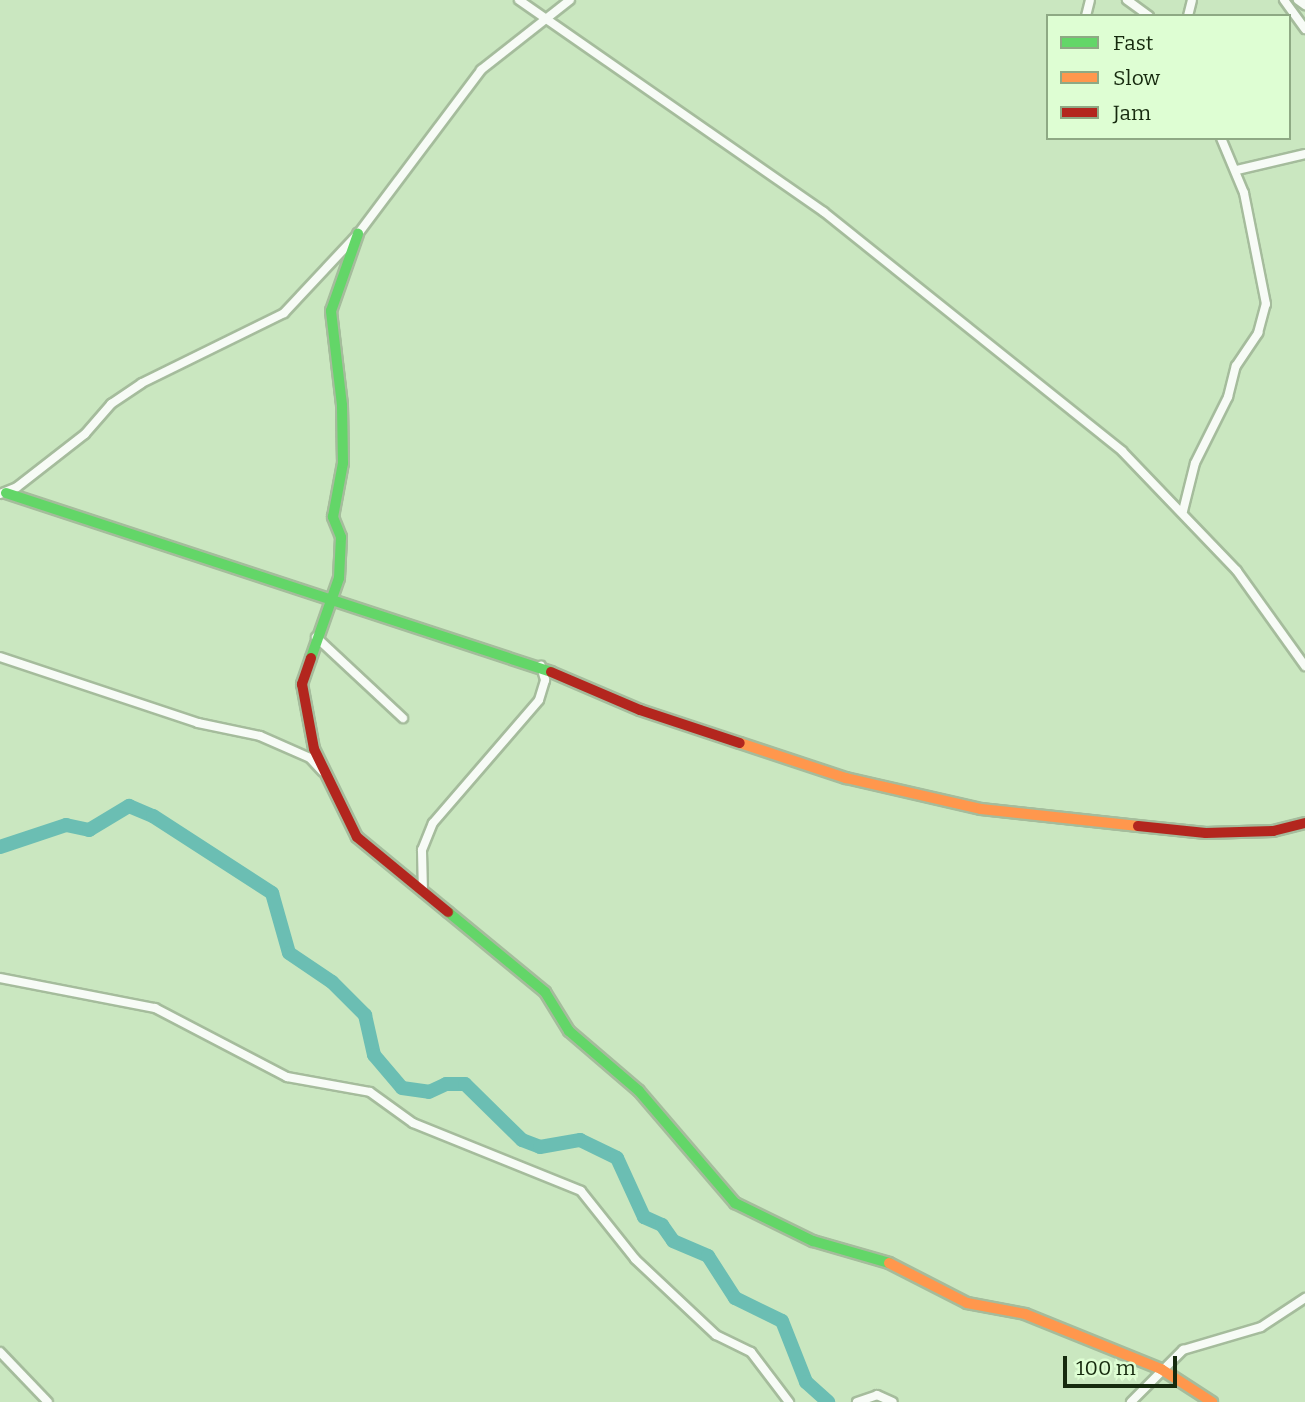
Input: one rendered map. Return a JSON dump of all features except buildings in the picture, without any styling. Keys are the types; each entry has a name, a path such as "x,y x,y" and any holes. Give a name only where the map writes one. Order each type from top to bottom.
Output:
{"street":[{"path":"519,0 824,212 1122,451 1237,571 1305,666"},
{"path":"3,493 85,434 111,404 142,383 284,313 358,234 481,71 542,18 570,0"},
{"path":"1127,0 1146,14"},
{"path":"1284,0 1305,29"},
{"path":"1297,0 1305,5"},
{"path":"1183,512 1195,463 1228,397 1236,366 1258,333 1266,304 1237,170 1222,140"},
{"path":"1237,170 1305,154"},
{"path":"322,771 302,684 316,637 334,597 341,537 333,517 343,463 341,371 331,311 358,234"},
{"path":"3,493 334,597 541,666 640,710 846,778 981,809 1206,833 1273,831 1305,822"},
{"path":"316,637 403,718"},
{"path":"0,657 198,723 260,736 310,758 322,771 357,836 545,992 575,1037 639,1091 735,1203 813,1241 878,1258 967,1303 1025,1314 1161,1369 1212,1402"},
{"path":"423,892 422,850 433,823 539,700 545,680 541,666"},
{"path":"0,978 155,1008 287,1077 370,1092 413,1123 581,1191 635,1259 716,1335 751,1352 789,1402"},
{"path":"1130,1402 1183,1350 1261,1327 1305,1298"},
{"path":"0,1352 48,1402"},
{"path":"857,1402 877,1395 892,1402"}],"waterway":[{"path":"0,847 66,825 89,830 129,806 153,816 272,893 289,953 332,982 365,1015 374,1055 402,1088 429,1092 446,1084 465,1084 522,1140 540,1147 580,1140 617,1158 644,1217 662,1225 673,1241 708,1256 735,1298 782,1321 806,1382 828,1402"}],"traffic: fast":[{"path":"311,658 339,578 341,537 333,517 343,463 342,405 331,311 358,234"},
{"path":"6,493 551,672"},
{"path":"448,912 545,992 569,1031 639,1091 735,1203 813,1241 889,1263"}],"traffic: slow":[{"path":"740,743 846,778 981,809 1138,826"},
{"path":"889,1263 967,1303 1025,1314 1161,1369 1212,1402"}],"traffic: jam":[{"path":"311,658 302,684 314,749 357,837 448,912"},
{"path":"551,672 640,710 740,743"},
{"path":"1138,826 1206,833 1273,831 1305,823"}]}
